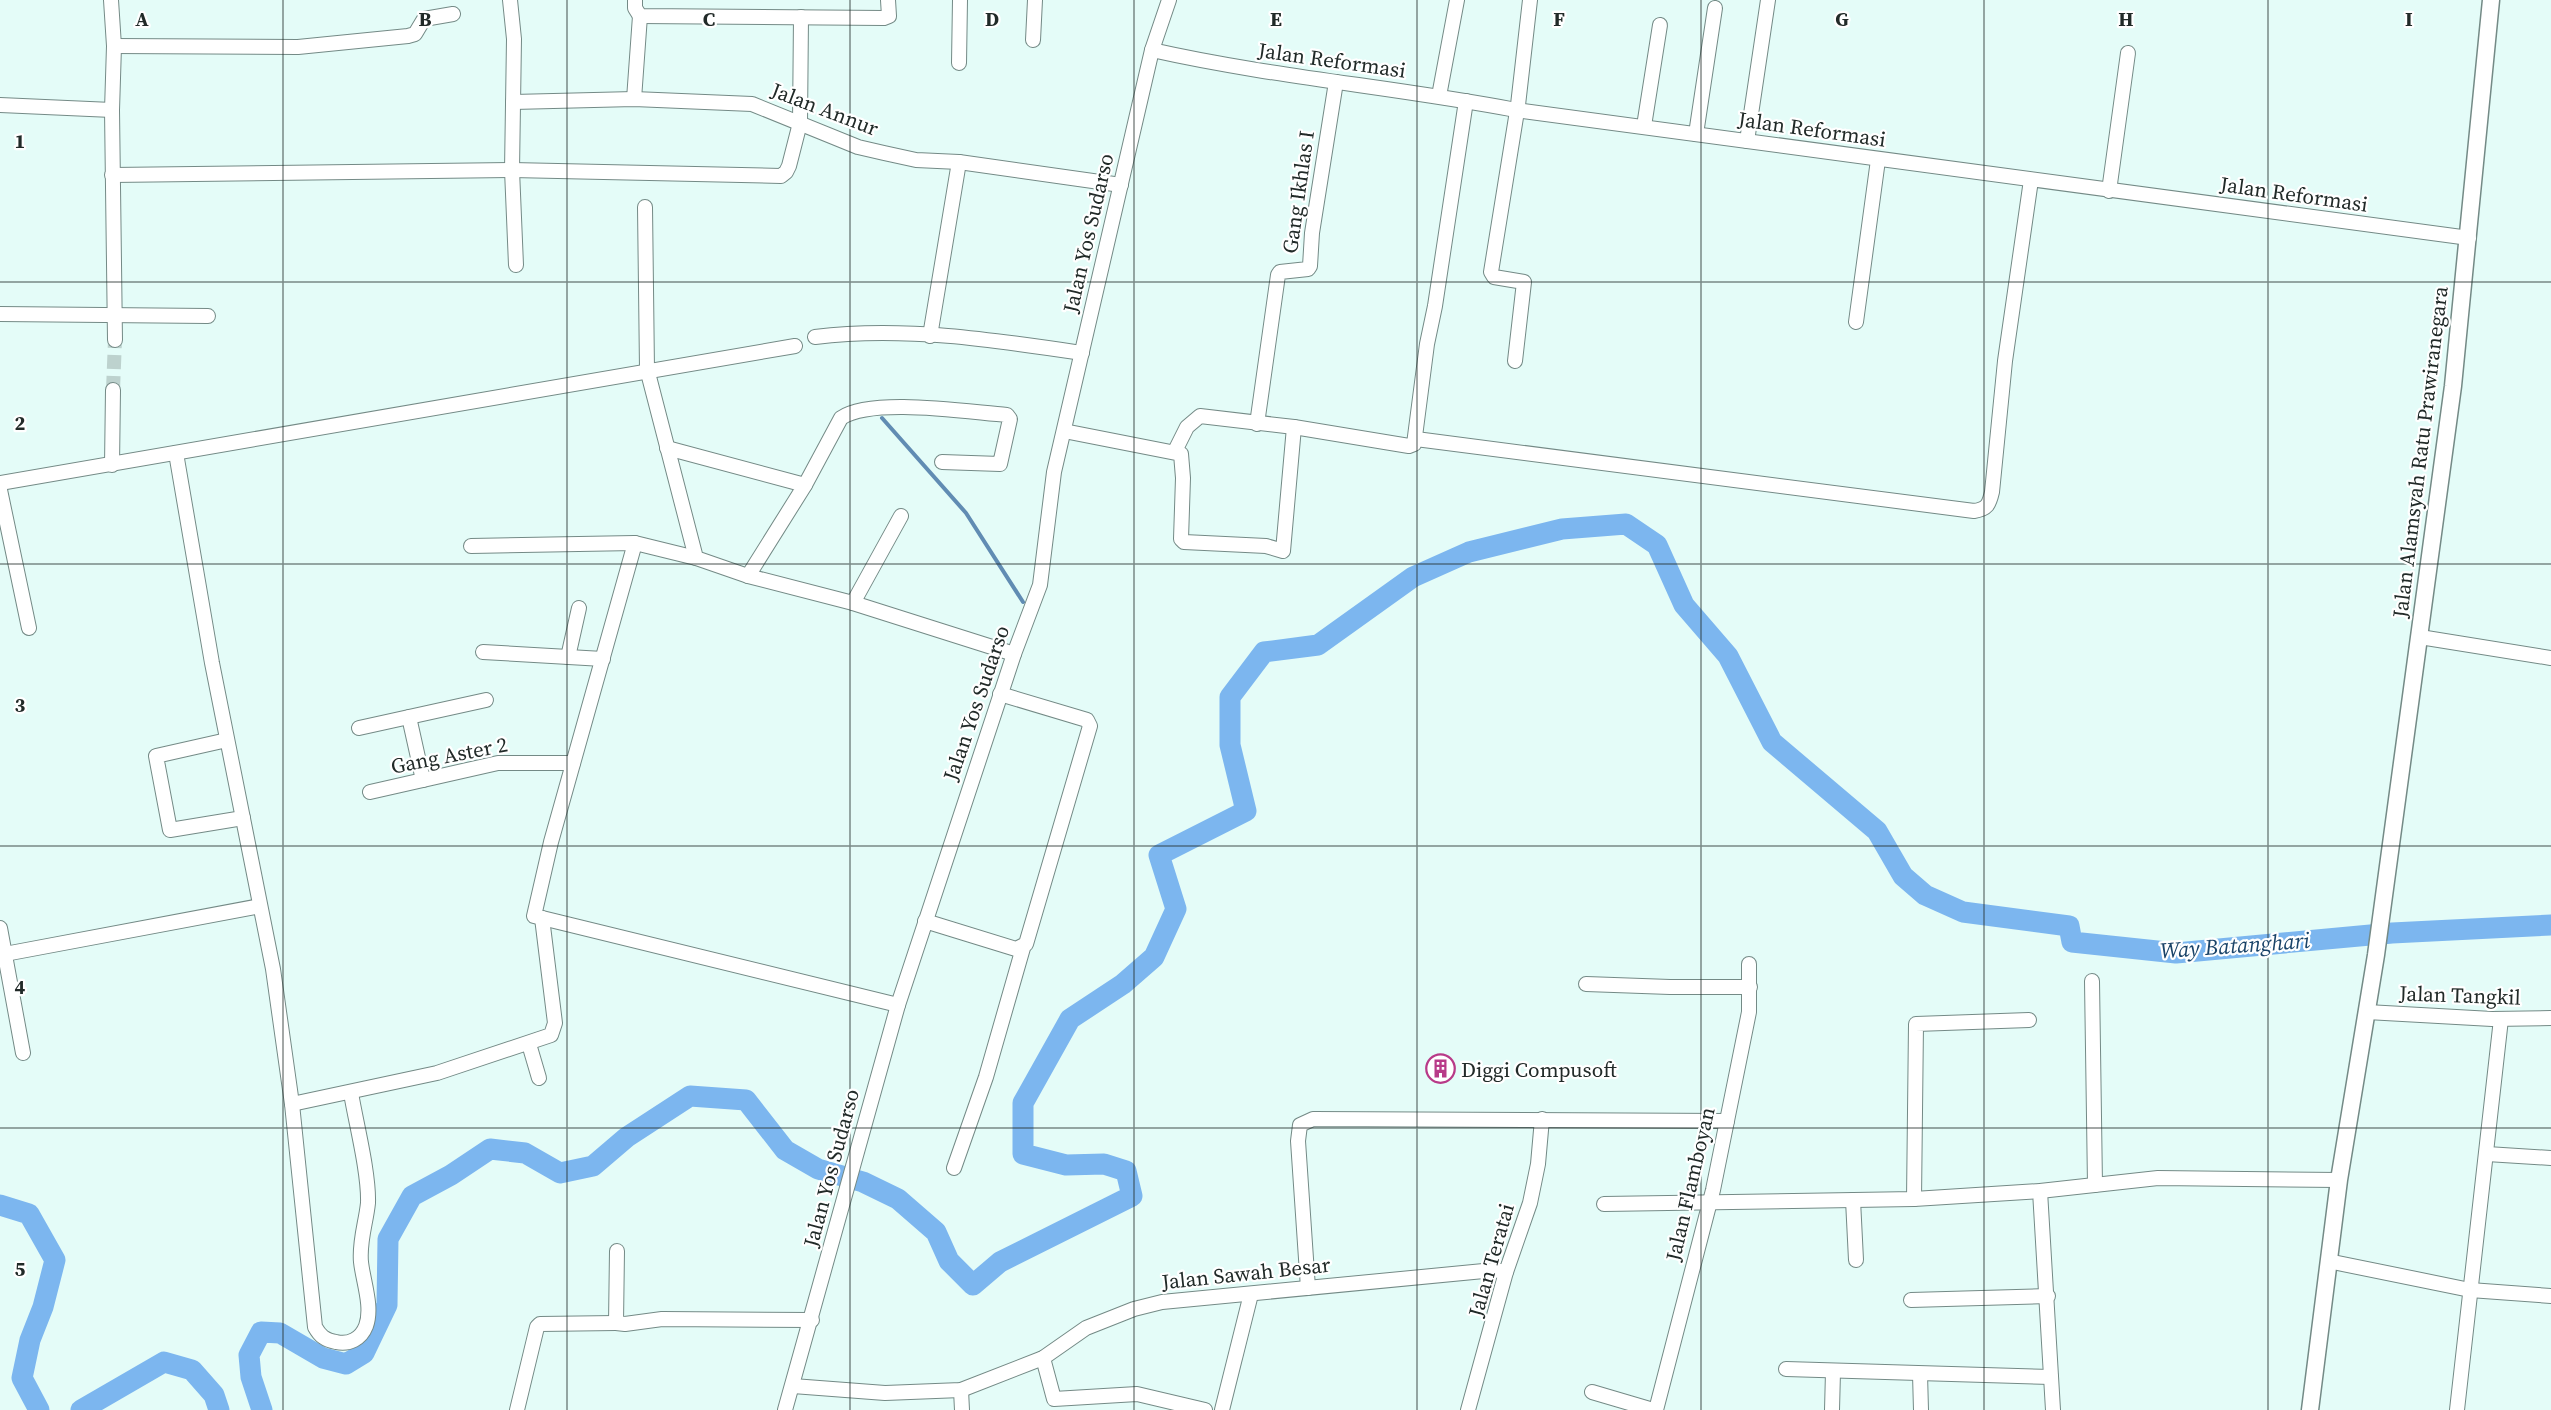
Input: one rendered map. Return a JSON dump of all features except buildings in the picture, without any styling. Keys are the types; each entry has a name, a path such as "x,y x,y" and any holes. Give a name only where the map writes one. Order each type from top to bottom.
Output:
{"main road":[{"name":"Jalan Alamsyah Ratu Prawiranegara","path":"2310,1410 2338,1180 2376,955 2380,909 2420,637 2453,386 2491,0"}],"street":[{"path":"111,0 114,46 112,175 115,340"},
{"path":"510,0 514,39 512,170 516,265"},
{"path":"634,99 640,16 635,8 635,0"},
{"path":"640,16 884,18 889,16 891,11 888,0"},
{"path":"959,63 960,0"},
{"path":"1033,40 1035,0"},
{"name":"Jalan Yos Sudarso","path":"785,1410 812,1320 898,1005 1000,694 1040,585 1054,472 1152,50 1169,0"},
{"path":"1439,96 1457,0"},
{"path":"1515,361 1524,283 1494,277 1491,272 1530,0"},
{"path":"1747,141 1768,0"},
{"path":"1696,134 1715,8"},
{"path":"114,46 310,45 408,36 415,34 424,20 453,14"},
{"path":"112,175 512,170 781,176 789,166 800,123 801,17"},
{"path":"1644,126 1660,25"},
{"name":"Jalan Reformasi","path":"1152,50 1225,67 1439,96 1516,110 2469,238"},
{"path":"2109,191 2128,53"},
{"name":"Gang Ikhlas I","path":"1257,424 1278,275 1308,269 1310,266 1312,233 1335,82"},
{"name":"Jalan Annur","path":"513,102 634,99 760,105 858,147 916,160 959,162 1121,185"},
{"path":"1175,451 1187,427 1200,416 1294,427 1409,446 1414,444 1427,344 1435,306 1466,100"},
{"path":"0,105 112,110"},
{"path":"1856,322 1878,160"},
{"path":"930,336 959,162"},
{"path":"1416,439 1974,511 1983,510 1989,504 1992,492 2005,361 2031,180"},
{"path":"645,207 647,369 696,558"},
{"path":"0,314 116,317 208,316"},
{"path":"815,337 856,332 930,336 1082,353"},
{"path":"0,483 795,345"},
{"path":"112,390 112,465"},
{"path":"748,576 805,485 841,418 849,413 860,409 895,408 1007,415 1010,419 1011,424 1000,464 942,462"},
{"path":"1064,431 1181,454 1183,459 1180,539 1184,542 1266,546 1284,551 1294,427"},
{"path":"667,448 805,485"},
{"path":"176,453 227,740 273,969 292,1104 315,1327 323,1338 338,1343 351,1342 359,1337 366,1326 367,1306 361,1260 362,1229 368,1202 351,1093"},
{"path":"0,490 29,628"},
{"path":"853,603 901,516"},
{"path":"471,546 635,543 696,558 748,576 853,603 1014,654"},
{"path":"635,543 573,763 534,916 898,1005"},
{"path":"568,657 579,608"},
{"path":"2420,637 2551,658"},
{"path":"483,652 603,659"},
{"path":"954,1168 986,1077 1090,726 1087,720 1000,694"},
{"path":"359,728 486,700"},
{"path":"409,717 423,780"},
{"path":"227,740 156,756 170,830 243,818"},
{"name":"Gang Aster 2","path":"370,792 498,763 573,763"},
{"path":"5,954 260,906"},
{"path":"292,1104 437,1073 551,1035 555,1023 542,918"},
{"path":"925,921 1016,949 1023,948"},
{"path":"0,928 23,1053"},
{"name":"Jalan Flamboyan","path":"1654,1410 1713,1190 1749,1012 1749,964"},
{"path":"2092,981 2095,1185"},
{"path":"1586,984 1749,987"},
{"name":"Jalan Tangkil","path":"2367,1012 2501,1019 2551,1018"},
{"path":"2457,1410 2501,1019"},
{"path":"1914,1198 1916,1024 2029,1020"},
{"path":"529,1044 539,1078"},
{"path":"1308,1288 1298,1141 1300,1125 1312,1119 1727,1121"},
{"name":"Jalan Teratai","path":"1468,1410 1506,1272 1530,1203 1539,1164 1542,1119"},
{"path":"2487,1154 2551,1158"},
{"path":"1604,1204 1914,1198 2040,1191 2158,1178 2338,1180"},
{"path":"2040,1191 2053,1410"},
{"path":"1853,1200 1856,1260"},
{"path":"616,1323 617,1251"},
{"path":"2328,1261 2470,1290 2551,1296"},
{"name":"Jalan Sawah Besar","path":"793,1386 885,1393 961,1390 1043,1358 1086,1328 1134,1309 1199,1296 1251,1294 1494,1270 1506,1272"},
{"path":"1222,1410 1251,1294"},
{"path":"1911,1300 2048,1296"},
{"path":"517,1410 537,1327 625,1324 662,1319 812,1320"},
{"path":"1043,1358 1054,1405 1137,1394 1204,1410"},
{"path":"1786,1369 2051,1377"},
{"path":"1832,1410 1833,1372"},
{"path":"1920,1374 1921,1410"},
{"path":"961,1390 962,1410"},
{"path":"1592,1392 1654,1410"}],"waterway":[{"path":"882,418 966,513 1023,602"},
{"name":"Way Batanghari","path":"262,1410 251,1377 249,1355 261,1332 280,1333 323,1358 346,1364 364,1353 387,1305 388,1239 412,1196 451,1175 490,1149 525,1153 560,1173 593,1166 627,1137 690,1096 746,1100 785,1150 818,1169 863,1182 898,1199 936,1232 949,1261 973,1285 1000,1262 1132,1196 1126,1171 1104,1164 1066,1165 1023,1154 1023,1103 1070,1019 1123,984 1154,957 1176,909 1159,855 1246,811 1230,745 1230,697 1264,652 1318,645 1413,577 1469,552 1562,529 1626,524 1657,545 1684,605 1728,656 1772,742 1877,831 1903,876 1925,895 1963,912 2069,926 2072,942 2176,953 2392,933 2551,925"},
{"name":"Way Batanghari","path":"0,1205 29,1214 55,1260 43,1307 30,1340 22,1378 39,1410"},
{"name":"Way Batanghari","path":"81,1410 164,1362 192,1370 214,1395 219,1410"}],"tunnel":[{"path":"113,390 115,340"}],"place":[{"name":"Diggi Compusoft","path":"1440,1069"}]}
